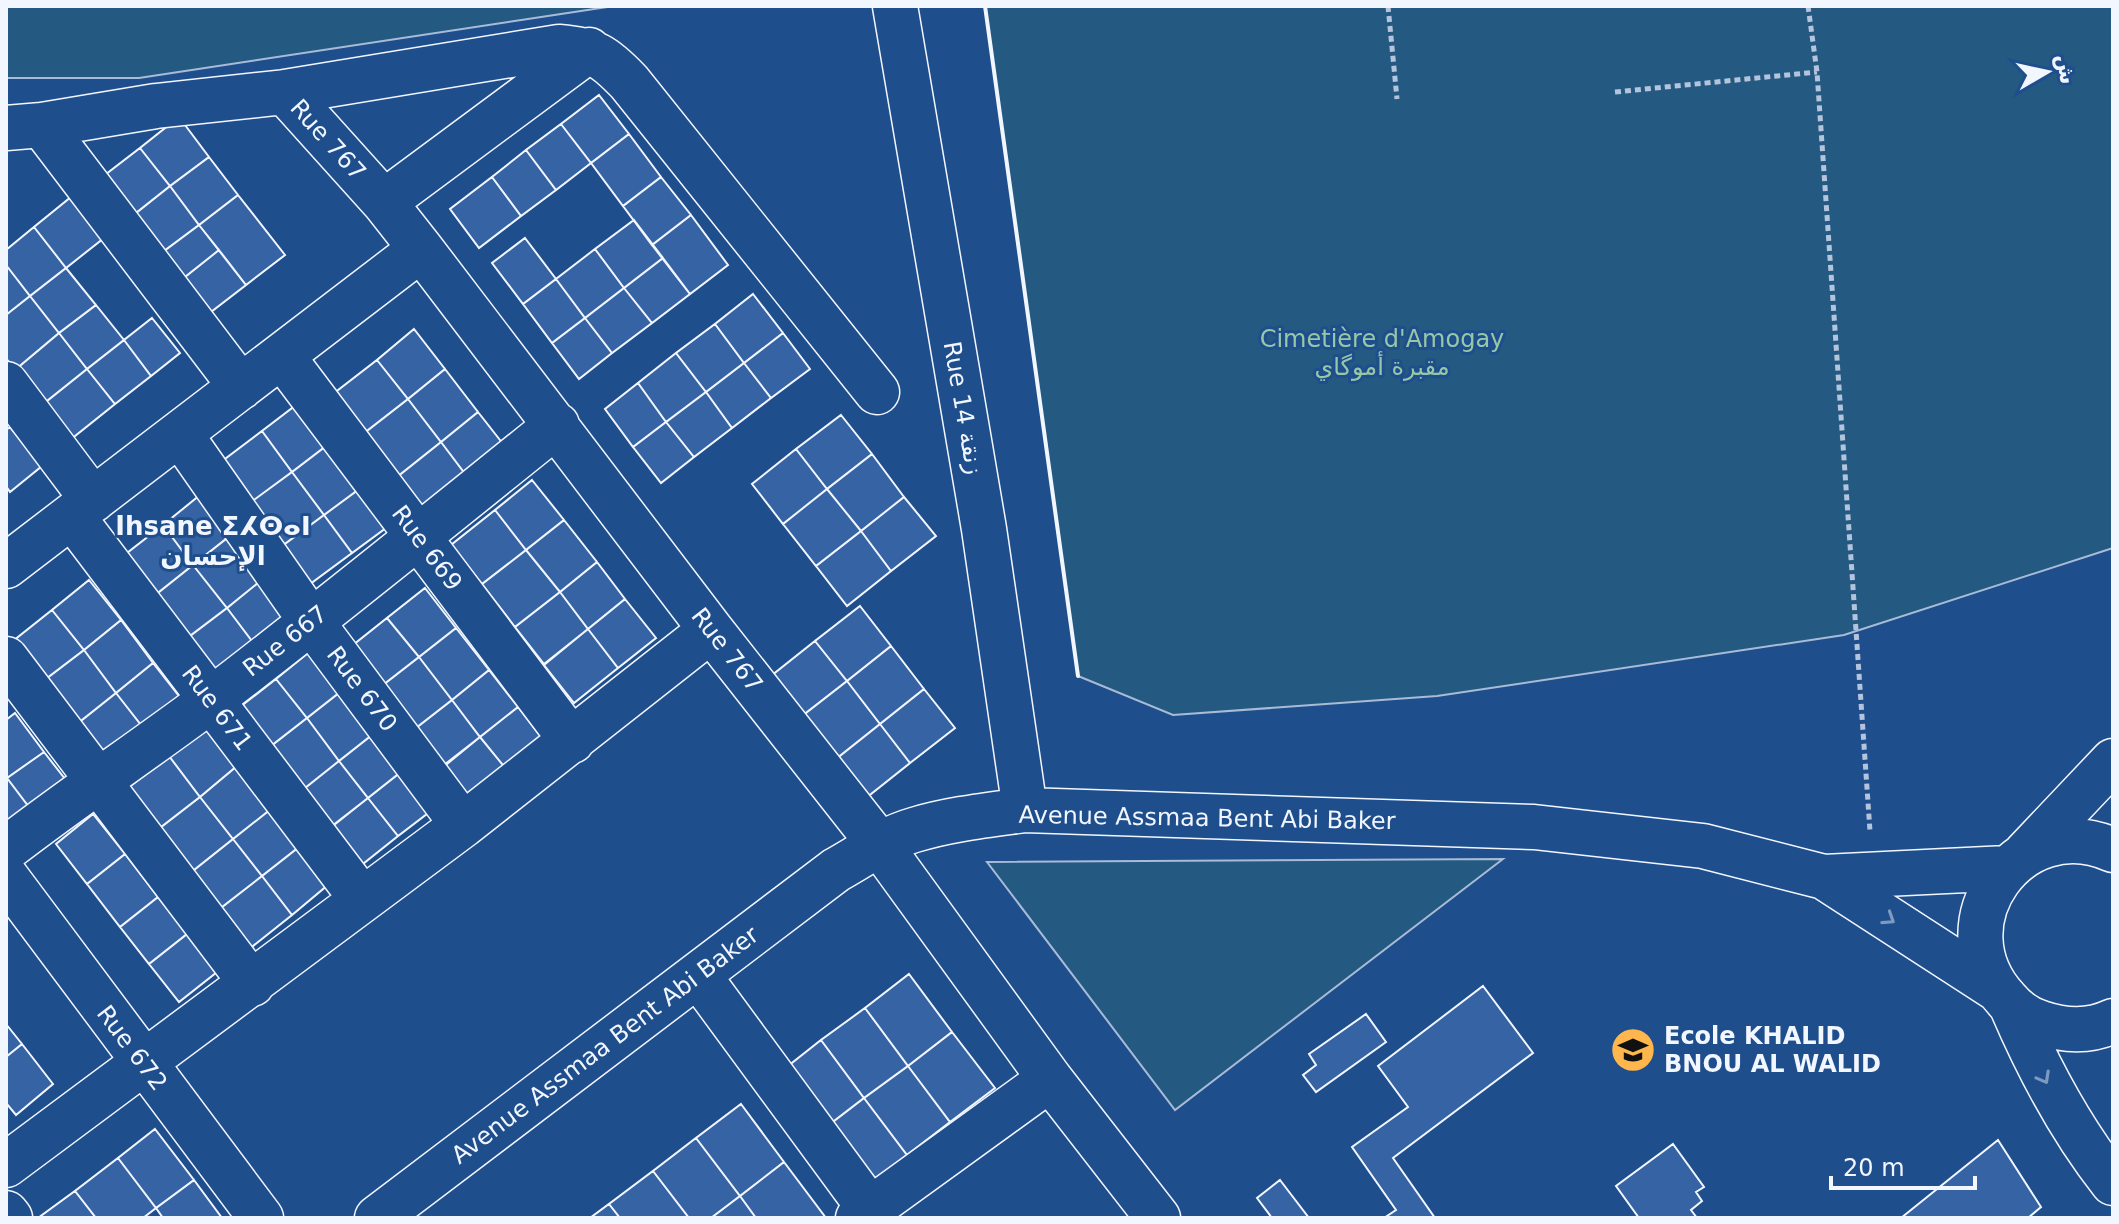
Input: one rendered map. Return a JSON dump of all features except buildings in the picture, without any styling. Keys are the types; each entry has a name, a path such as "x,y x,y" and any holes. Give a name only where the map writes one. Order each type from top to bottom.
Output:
{"street":[{"name":"Rue 14 زنقة","path":"895,6 984,529 1025,810"},
{"path":"24,127 156,106 285,92 559,47 589,50 608,60 629,82 877,392"},
{"path":"384,202 589,50"},
{"name":"Rue 767","path":"285,92 384,202 421,249 711,630 880,845 1050,1079 1158,1218"},
{"path":"24,127 241,387"},
{"path":"6,566 421,249"},
{"name":"Rue 669","path":"282,356 572,741"},
{"name":"Rue 671","path":"6,384 82,508 211,699 362,899"},
{"name":"Rue 667","path":"6,849 211,699 557,425"},
{"name":"Rue 670","path":"180,434 311,621 463,825"},
{"path":"6,1165 463,825 711,630"},
{"path":"6,659 252,984"},
{"path":"2113,761 1994,886 1980,927 1980,949 1986,970 2064,1113 2113,1183"},
{"name":"Avenue Assmaa Bent Abi Baker","path":"377,1218 836,870 912,830 967,818 1025,810 1534,827 1703,846 1824,877 2016,861 2048,844 2074,840 2099,843 2113,850"},
{"name":"Rue 672","path":"6,877 142,1063 261,1218"},
{"name":"Avenue Assmaa Bent Abi Baker","path":"1824,877 2034,1021 2058,1029 2084,1029 2113,1021"},
{"path":"698,975 864,1214 1050,1079"},
{"path":"6,1213 10,1218"}],"path":[{"path":"1388,6 1397,99"},
{"path":"1808,6 1817,72 1873,874"},
{"path":"1615,92 1817,72"}],"green space":[{"path":"6,6 614,6 139,78 6,78"},
{"name":"Cimetière d'Amogay مقبرة أموگاي","path":"985,6 2113,6 2113,548 1844,635 1437,696 1173,715 1078,676"},
{"path":"1503,859 1175,1110 987,862"}],"wall":[{"path":"985,6 1078,676"}],"place":[{"name":"Ecole KHALID BNOU AL WALID","path":"1633,1050"}],"district":[{"name":"Ihsane ⵉⵃⵙⴰⵏ الإحسان","path":"213,541"}]}
